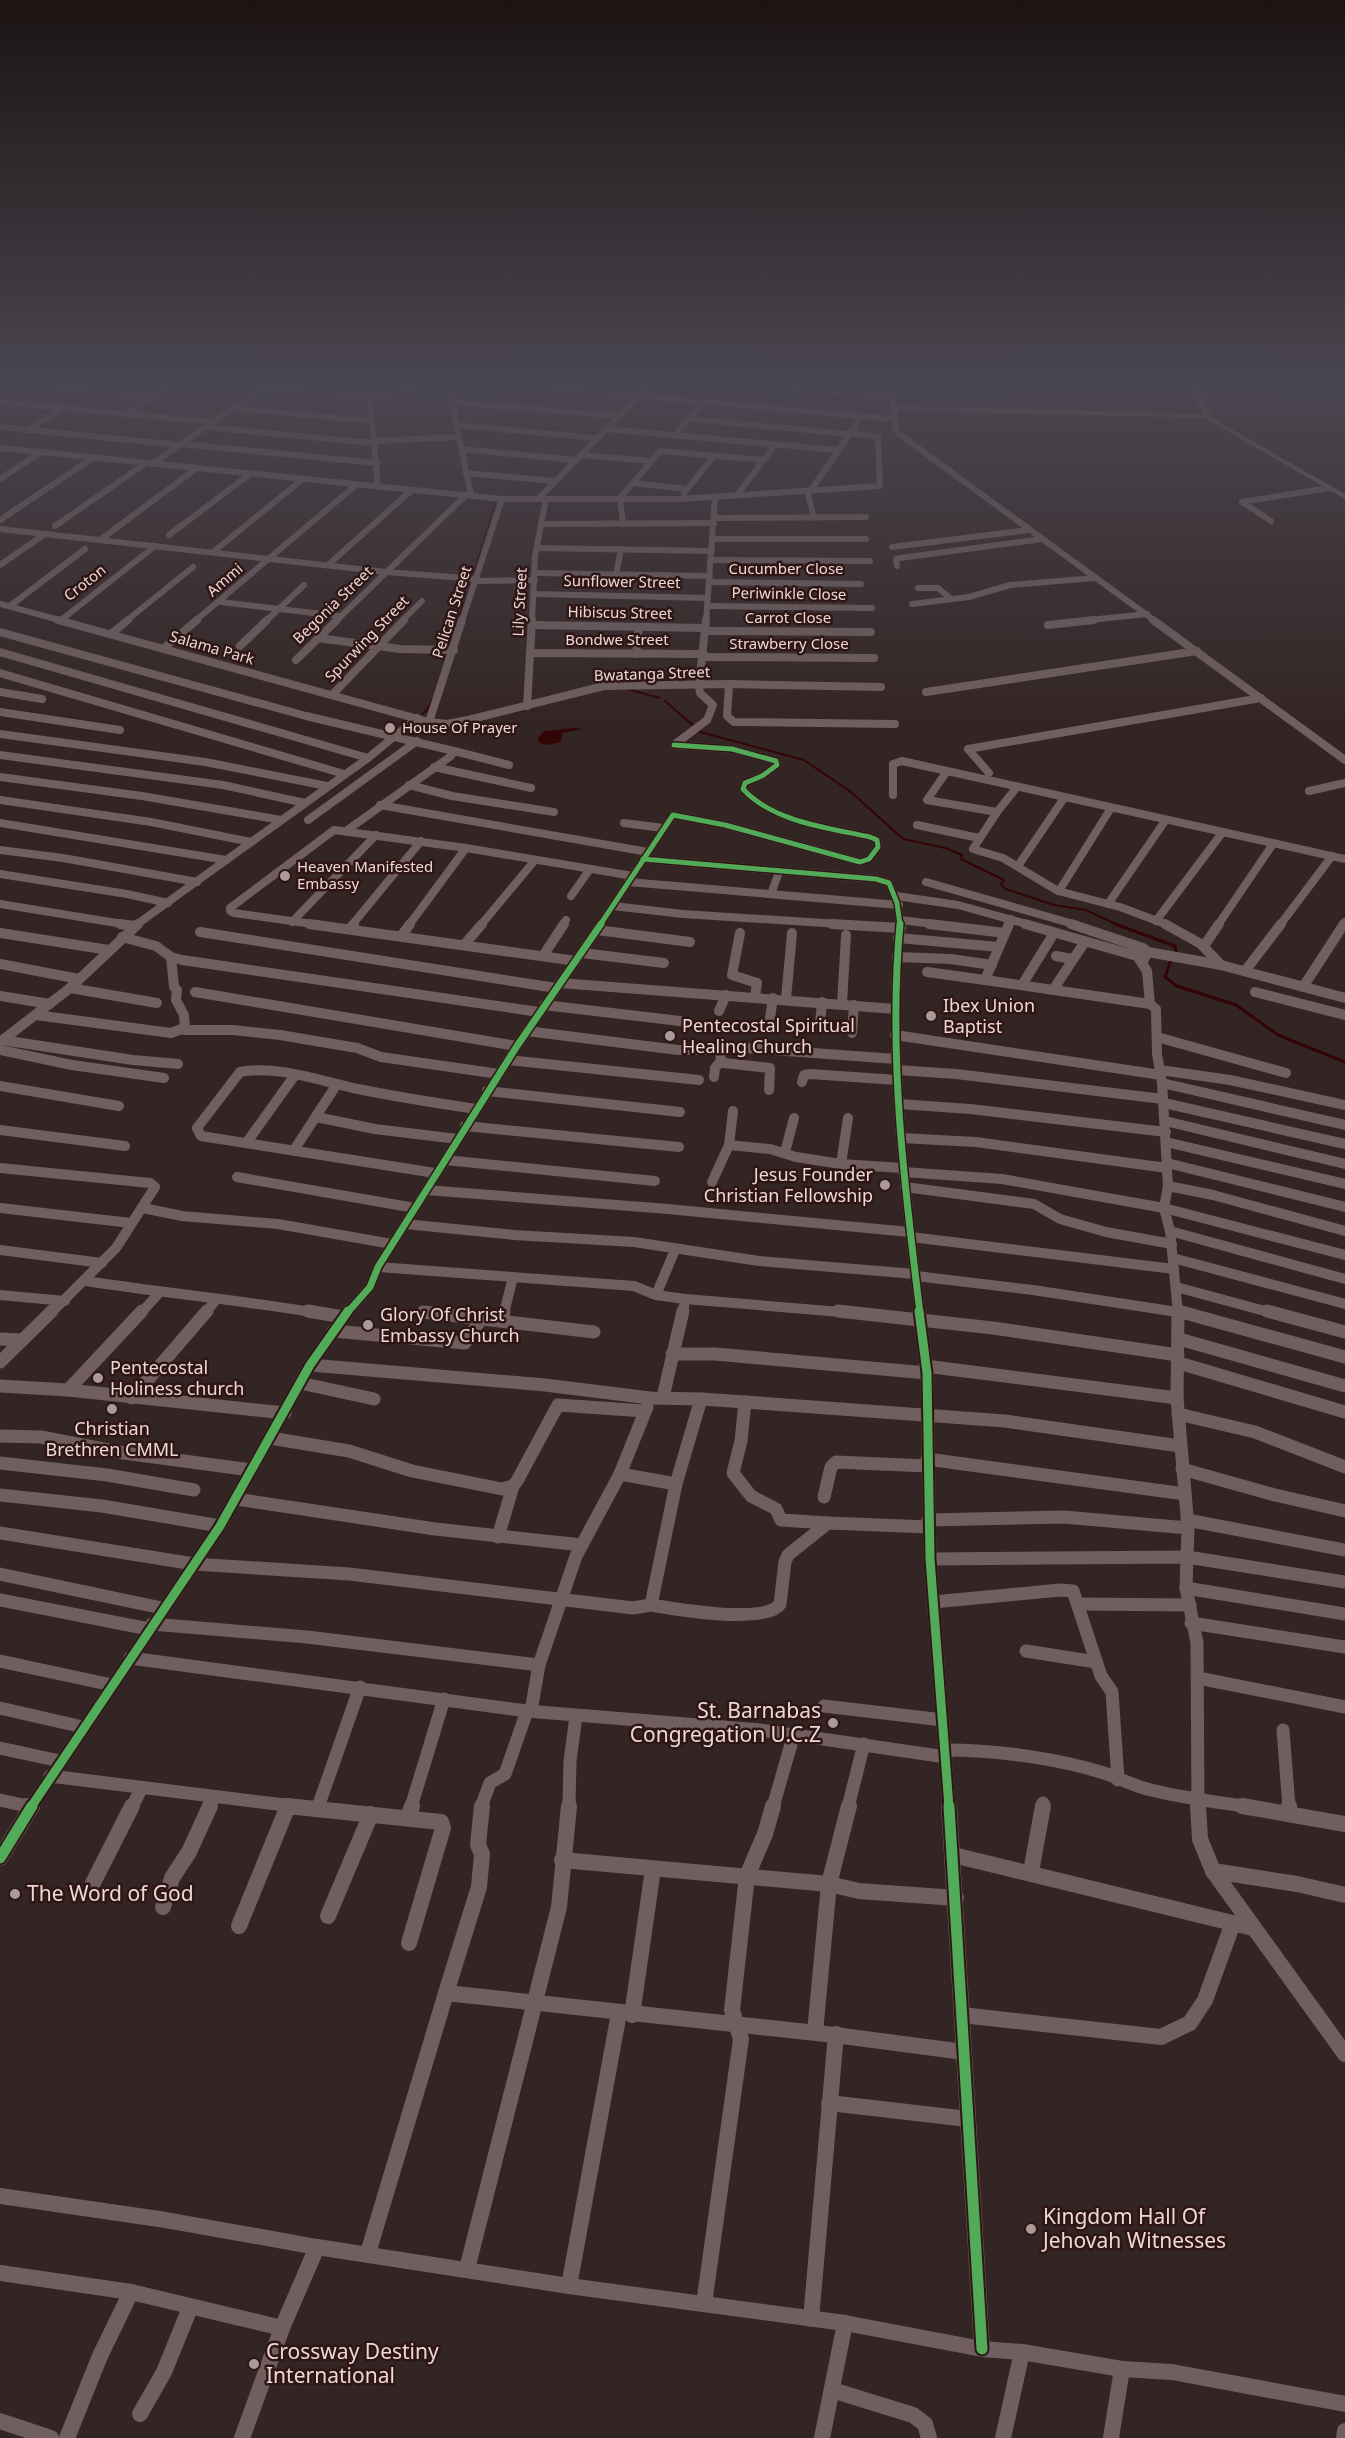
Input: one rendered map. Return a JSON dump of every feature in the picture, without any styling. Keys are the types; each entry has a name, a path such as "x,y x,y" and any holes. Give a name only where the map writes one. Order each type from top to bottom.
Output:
{"street":[{"path":"0,520 35,497"},
{"path":"55,526 99,497"},
{"path":"100,540 158,497"},
{"path":"169,535 220,497"},
{"path":"213,552 281,497"},
{"name":"Ammi","path":"164,648 221,602 342,497"},
{"path":"328,565 404,497"},
{"name":"Begonia Street","path":"296,660 339,616 466,497"},
{"path":"0,1858 4,1843 32,1807 50,1776 162,1608 220,1526 310,1365 343,1317 370,1287 378,1267 487,1091 673,815 725,825 860,862 869,859 878,847 877,840 870,837 805,821 765,807 747,797 743,789 745,783 761,779 777,765 776,761 732,748 674,745 677,740 704,725 712,715 713,705 700,693 699,685 704,656 715,497 502,499 483,497"},
{"path":"810,497 814,518"},
{"path":"984,497 1345,760"},
{"path":"1266,497 1242,502 1271,521"},
{"path":"620,498 623,524"},
{"name":"Pelican Street","path":"429,722 502,499"},
{"name":"Lily Street","path":"527,706 542,499"},
{"path":"541,524 866,518"},
{"name":"Cucumber Close","path":"0,529 476,580 535,576 616,575 861,584"},
{"path":"892,547 1029,530"},
{"path":"0,565 45,534"},
{"path":"713,538 866,539"},
{"path":"897,566 896,559 900,558 1042,539"},
{"name":"Croton","path":"61,620 155,546"},
{"path":"537,548 712,551"},
{"path":"3,605 86,549"},
{"path":"616,575 621,549"},
{"path":"712,560 870,561"},
{"path":"111,634 193,567"},
{"path":"912,604 969,597 1010,585 1095,578"},
{"path":"240,646 304,585"},
{"path":"918,588 938,588 951,599"},
{"name":"Sunflower Street","path":"535,594 708,598"},
{"name":"Spurwing Street","path":"332,695 422,601"},
{"path":"221,602 339,616"},
{"name":"Salama Park","path":"3,605 417,718"},
{"name":"Periwinkle Close","path":"707,606 872,608"},
{"path":"1048,625 1147,614"},
{"name":"Hibiscus Street","path":"533,625 705,630"},
{"path":"636,654 639,627"},
{"name":"Carrot Close","path":"705,630 872,632"},
{"path":"0,632 63,647 306,716 509,765"},
{"path":"318,638 379,646 454,650"},
{"path":"926,692 1197,651"},
{"path":"0,652 368,758"},
{"name":"Bondwe Street","path":"531,653 704,656"},
{"name":"Strawberry Close","path":"704,656 874,658"},
{"path":"0,673 344,774"},
{"path":"729,684 727,716 729,720 735,722 895,724"},
{"name":"Bwatanga Street","path":"429,722 447,724 604,686 729,684 881,687"},
{"path":"0,692 42,699"},
{"path":"989,773 968,750 1260,698"},
{"path":"0,712 120,730"},
{"path":"2,1041 70,988 135,926 368,758 417,718 429,722"},
{"path":"0,734 134,750 278,773 327,786"},
{"path":"308,820 417,741"},
{"path":"346,831 451,756 454,751"},
{"path":"0,755 223,785 305,802"},
{"path":"893,795 893,764 903,761 1345,859"},
{"path":"434,768 531,788"},
{"path":"947,771 927,800 997,812"},
{"path":"0,777 142,796 281,820"},
{"path":"1309,791 1345,783"},
{"path":"409,785 452,796 554,812"},
{"path":"1017,787 997,812 973,849 1000,856 1039,882 1059,891 1108,904 1156,921 1215,953 1221,965"},
{"path":"1018,866 1064,798"},
{"path":"0,800 151,822 251,842"},
{"path":"380,806 646,856 779,872 876,879 889,883 897,901 900,929 895,1009 897,1070 903,1170 926,1370 930,1559 956,1898 982,2349"},
{"path":"1059,891 1110,808"},
{"path":"1108,904 1165,820"},
{"path":"0,823 226,860"},
{"path":"624,823 663,828"},
{"path":"917,825 979,838"},
{"path":"664,963 543,956 402,935 292,922 234,913 230,911 230,908 331,831 346,831 466,848 590,869 630,879 771,894 897,901 931,898 963,904 1084,943 1137,956 1143,961 1147,974 1150,1004"},
{"path":"1156,921 1188,881 1222,832"},
{"path":"292,922 376,835"},
{"path":"350,928 421,841"},
{"path":"1204,946 1273,844"},
{"path":"402,935 466,848"},
{"path":"0,850 63,858 197,882"},
{"path":"1245,971 1332,856"},
{"path":"464,945 535,860"},
{"path":"571,896 590,869"},
{"path":"771,894 779,872"},
{"path":"0,874 127,894 168,903"},
{"path":"926,882 1080,926 1148,952 1221,965 1345,998"},
{"path":"963,904 973,894"},
{"path":"0,904 135,926"},
{"path":"613,906 683,914 900,929 1005,933"},
{"path":"985,980 1011,919"},
{"path":"543,956 566,920"},
{"path":"1303,987 1345,922"},
{"path":"900,929 950,941 999,947"},
{"path":"597,930 690,942"},
{"path":"200,932 558,985 773,998 895,1009"},
{"path":"0,933 109,950"},
{"path":"740,933 732,975 758,982 755,997"},
{"path":"786,999 792,933"},
{"path":"1022,985 1054,933"},
{"path":"842,1004 846,935"},
{"path":"122,937 156,946 171,957 364,988 542,1009 680,1021"},
{"path":"1053,990 1084,943"},
{"path":"1143,961 1148,952"},
{"path":"1056,956 1072,959"},
{"path":"171,957 174,987 177,990 176,1000 184,1015 184,1028"},
{"path":"897,957 951,959 992,965"},
{"path":"0,964 79,979"},
{"path":"927,972 1150,1004 1157,1011 1168,1186 1164,1208 1172,1244 1178,1311 1177,1398 1188,1524 1186,1588 1191,1623 1197,1643 1200,1839 1213,1871 1345,2054"},
{"path":"70,988 157,1003"},
{"path":"195,992 517,1046"},
{"path":"1255,992 1345,1015"},
{"path":"719,1011 726,995"},
{"path":"0,996 50,1004"},
{"path":"768,1024 773,998"},
{"path":"820,1023 822,1002"},
{"path":"852,1033 854,1005"},
{"path":"36,1015 171,1033 184,1028 185,1030 232,1030 280,1035 346,1046 381,1057 498,1074"},
{"path":"527,1031 678,1050 720,1050 732,1047 897,1070 956,1074 1163,1101 1345,1144"},
{"path":"895,1035 1161,1076 1342,1124 1345,1114"},
{"path":"1157,1037 1286,1073"},
{"path":"2,1041 133,1060 178,1064"},
{"path":"2,1041 72,1065 164,1078"},
{"path":"714,1077 715,1068 721,1061 720,1050"},
{"path":"508,1060 699,1080"},
{"path":"721,1061 768,1067 772,1070 769,1090"},
{"path":"435,1173 201,1136 197,1128 240,1072 251,1069 296,1075 476,1109"},
{"path":"802,1082 804,1075 810,1074 897,1070"},
{"path":"1161,1076 1192,1073 1251,1083 1345,1105"},
{"path":"248,1142 296,1075"},
{"path":"294,1150 337,1084"},
{"path":"0,1086 119,1106"},
{"path":"487,1091 680,1112"},
{"path":"899,1104 970,1109 1166,1132 1345,1164"},
{"path":"712,1182 729,1145 733,1111"},
{"path":"316,1117 375,1129 457,1139"},
{"path":"785,1152 794,1118"},
{"path":"842,1164 848,1118"},
{"path":"465,1126 679,1147"},
{"path":"0,1130 125,1146"},
{"path":"1166,1132 1345,1185"},
{"path":"901,1138 976,1142 1167,1166 1345,1207"},
{"path":"729,1145 785,1152 796,1157 842,1164 1002,1179 1164,1208 1345,1255"},
{"path":"445,1160 655,1181"},
{"path":"0,1168 154,1184 155,1187 116,1248 86,1281 0,1362"},
{"path":"237,1177 415,1208"},
{"path":"1168,1186 1213,1195 1345,1231"},
{"path":"905,1187 1034,1204 1060,1219 1106,1232 1172,1244"},
{"path":"426,1190 668,1209 1173,1263 1345,1304"},
{"path":"0,1208 131,1223"},
{"path":"143,1208 182,1216 278,1224 392,1244"},
{"path":"405,1224 522,1236 634,1242 675,1250 788,1264 915,1275 1034,1290 1178,1311 1345,1358"},
{"path":"1170,1231 1345,1279"},
{"path":"0,1250 102,1263"},
{"path":"656,1295 675,1250"},
{"path":"378,1267 634,1286 656,1295 685,1299 839,1310 1026,1332 1178,1359 1345,1412"},
{"path":"502,1321 513,1277"},
{"path":"86,1281 159,1293 248,1301 343,1317"},
{"path":"1176,1287 1345,1332"},
{"path":"69,1390 159,1293"},
{"path":"0,1295 65,1301"},
{"path":"132,1398 217,1299"},
{"path":"368,2253 479,1887 482,1854 478,1845 481,1828 480,1810 490,1783 505,1774 529,1711 539,1665 582,1545 620,1474 645,1411 657,1397 681,1324 685,1299"},
{"path":"423,1312 594,1332"},
{"path":"333,1331 465,1343 481,1319"},
{"path":"0,1339 22,1340"},
{"path":"1179,1339 1345,1386"},
{"path":"672,1354 715,1354 926,1370 1177,1398"},
{"path":"310,1365 657,1397 1037,1425 1180,1446"},
{"path":"300,1383 374,1399"},
{"path":"0,1386 69,1390 285,1413"},
{"path":"498,1537 513,1486 567,1388"},
{"path":"651,1605 676,1484 701,1399"},
{"path":"745,1402 741,1441 733,1473 743,1491 776,1509 781,1520 928,1524 1064,1517 1188,1524 1345,1550"},
{"path":"558,1405 645,1411"},
{"path":"1178,1414 1256,1432 1345,1467"},
{"path":"0,1436 40,1437 124,1453 251,1470"},
{"path":"270,1438 349,1451 412,1471 498,1489 513,1486"},
{"path":"824,1497 831,1467 837,1462 927,1462 1185,1494"},
{"path":"0,1463 107,1475 194,1490"},
{"path":"1182,1469 1275,1495 1345,1511"},
{"path":"620,1474 676,1484"},
{"path":"0,1495 102,1506 220,1526"},
{"path":"236,1498 435,1529 582,1545"},
{"path":"0,1533 194,1564 349,1574 633,1608 651,1605 710,1615 771,1612 777,1609 780,1604 785,1562 788,1555 828,1523"},
{"path":"930,1559 1187,1557 1345,1582"},
{"path":"0,1574 162,1608"},
{"path":"1186,1588 1345,1614"},
{"path":"933,1602 1066,1589 1073,1591 1101,1676 1112,1692 1118,1780"},
{"path":"0,1600 151,1626 307,1637 539,1665"},
{"path":"1078,1604 1190,1605"},
{"path":"1191,1623 1345,1647"},
{"path":"1026,1652 1096,1662"},
{"path":"130,1658 529,1711 794,1734 946,1753 973,1749 1003,1752 1105,1773 1118,1780 1152,1790 1289,1812 1345,1824"},
{"path":"0,1661 112,1684"},
{"path":"1198,1678 1345,1707"},
{"path":"318,1808 360,1687"},
{"path":"408,1818 444,1699"},
{"path":"824,1706 943,1720"},
{"path":"0,1708 83,1727"},
{"path":"467,2269 559,1907 562,1860 569,1812 570,1761 576,1716"},
{"path":"1283,1730 1289,1812"},
{"path":"704,2304 741,2039 733,2017 733,1995 747,1876 765,1834 794,1734"},
{"path":"815,2032 829,1884 864,1744"},
{"path":"0,1748 60,1761"},
{"path":"50,1776 213,1798 438,1821 443,1824 409,1943"},
{"path":"93,1883 141,1789"},
{"path":"163,1907 172,1878 189,1852 213,1798"},
{"path":"0,1800 32,1807"},
{"path":"1031,1872 1042,1803"},
{"path":"239,1926 288,1806"},
{"path":"328,1916 371,1814"},
{"path":"953,1855 1031,1872 1253,1928"},
{"path":"562,1860 829,1884 859,1891 956,1898"},
{"path":"569,2286 653,1869"},
{"path":"1213,1871 1298,1884 1345,1895"},
{"path":"962,2015 1161,2037 1190,2023 1205,2000 1233,1923"},
{"path":"446,1993 625,2014 836,2034 964,2052"},
{"path":"811,2319 836,2034"},
{"path":"829,2103 968,2119"},
{"path":"0,2196 166,2220 317,2247 368,2253 569,2286 845,2323 982,2349 1022,2352 1122,2369 1172,2372 1345,2404"},
{"path":"242,2438 282,2328 317,2247"},
{"path":"0,2273 131,2292 190,2308 282,2328"},
{"path":"67,2438 100,2356 131,2292"},
{"path":"140,2414 164,2372 190,2308"},
{"path":"822,2438 845,2323"},
{"path":"1003,2438 1022,2352"},
{"path":"1112,2438 1122,2369"},
{"path":"832,2390 913,2415 925,2424 929,2438"},
{"path":"0,2421 51,2438"},
{"path":"1344,2438 1345,2431"}],"shaded area":[{"path":"583,729 562,733 561,742 547,745 540,743 537,739 544,731"}],"waterway":[{"path":"472,577 496,501 493,500"},
{"path":"458,621 464,601"},
{"path":"627,689 660,698"},
{"path":"422,714 428,709 433,699"},
{"path":"665,701 695,727"},
{"path":"417,723 431,726"},
{"path":"700,732 804,760 851,792 903,839 945,848 962,855 961,859 1004,880 1001,885 1006,889 1054,905 1086,910 1118,925"},
{"path":"1115,924 1175,946 1176,955"},
{"path":"1171,960 1165,977 1177,986 1236,1005 1278,1035 1345,1062"}],"cycle path":[{"path":"0,1858 50,1776 220,1526 310,1365 343,1317 370,1287 378,1267 517,1046 582,953 673,815 725,825 860,862 869,859 878,847 877,840 870,837 820,826 781,814 751,798 743,789 745,783 769,772 777,765 776,761 732,749 674,745"},
{"path":"643,859 876,879 889,883 899,909 900,930 895,1009 902,1168 927,1373 930,1559 953,1855 982,2349"}],"place":[{"name":"House Of Prayer","path":"390,728"},
{"name":"Heaven Manifested Embassy","path":"285,876"},
{"name":"Ibex Union Baptist","path":"931,1016"},
{"name":"Pentecostal Spiritual Healing Church","path":"670,1036"},
{"name":"Jesus Founder Christian Fellowship","path":"885,1185"},
{"name":"Glory Of Christ Embassy Church","path":"368,1325"},
{"name":"Pentecostal Holiness church","path":"98,1378"},
{"name":"Christian Brethren CMML","path":"112,1409"},
{"name":"St. Barnabas Congregation U.C.Z","path":"833,1723"},
{"name":"The Word of God","path":"15,1894"},
{"name":"Kingdom Hall Of Jehovah Witnesses","path":"1031,2229"},
{"name":"Crossway Destiny International","path":"254,2364"}]}
